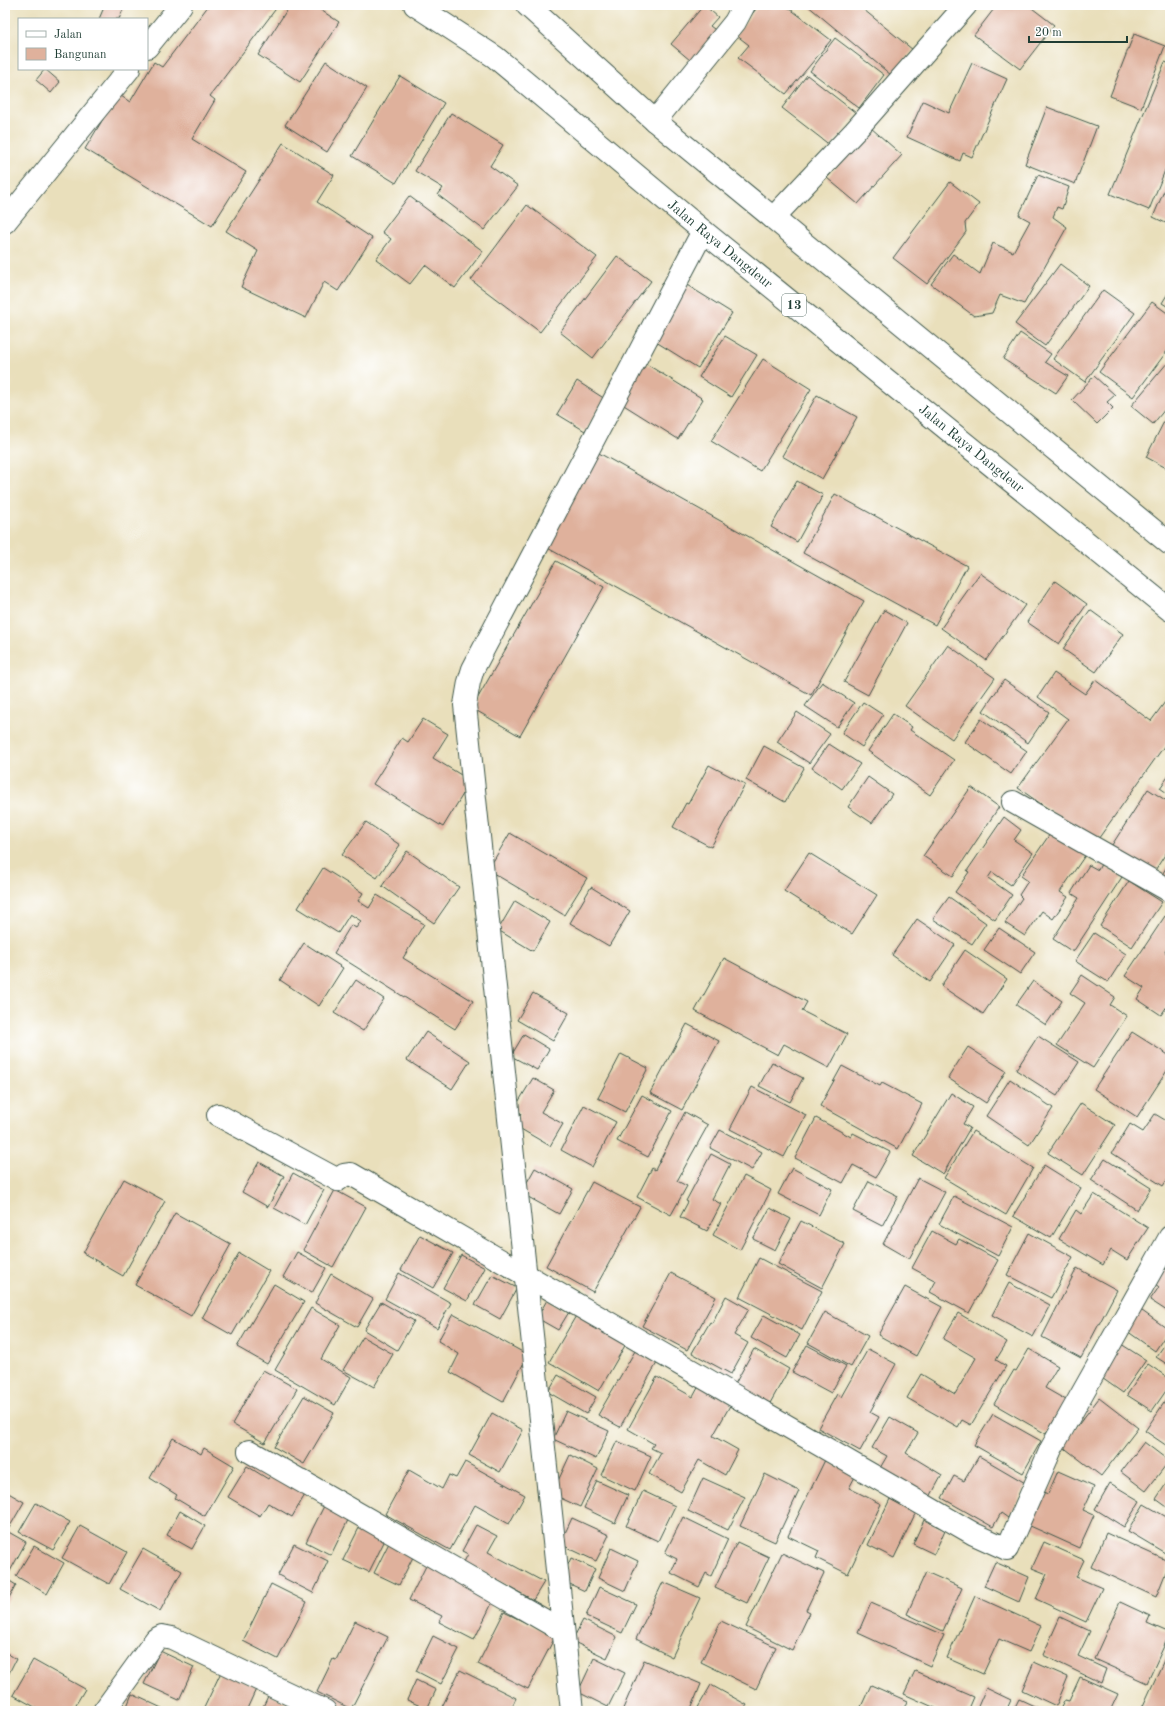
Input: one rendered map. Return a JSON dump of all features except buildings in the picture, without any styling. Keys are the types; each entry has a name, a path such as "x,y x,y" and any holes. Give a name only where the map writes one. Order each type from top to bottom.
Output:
{"main road":[{"path":"148,46 181,5"},
{"name":"Jalan Raya Dangdeur","path":"415,5 495,57 703,231 1170,610"},
{"path":"527,5 655,121 1170,544"},
{"path":"655,121 735,22 744,5"},
{"path":"773,218 855,131 966,5"},
{"path":"5,222 128,70"},
{"path":"572,1711 465,705 466,693 473,669 703,231"},
{"path":"1013,802 1170,891"},
{"path":"218,1115 338,1180 344,1175 351,1174 974,1534 1007,1550 1051,1449 1170,1237"},
{"path":"249,1451 563,1631"},
{"path":"104,1711 156,1639 162,1636 172,1638 325,1711"}]}
